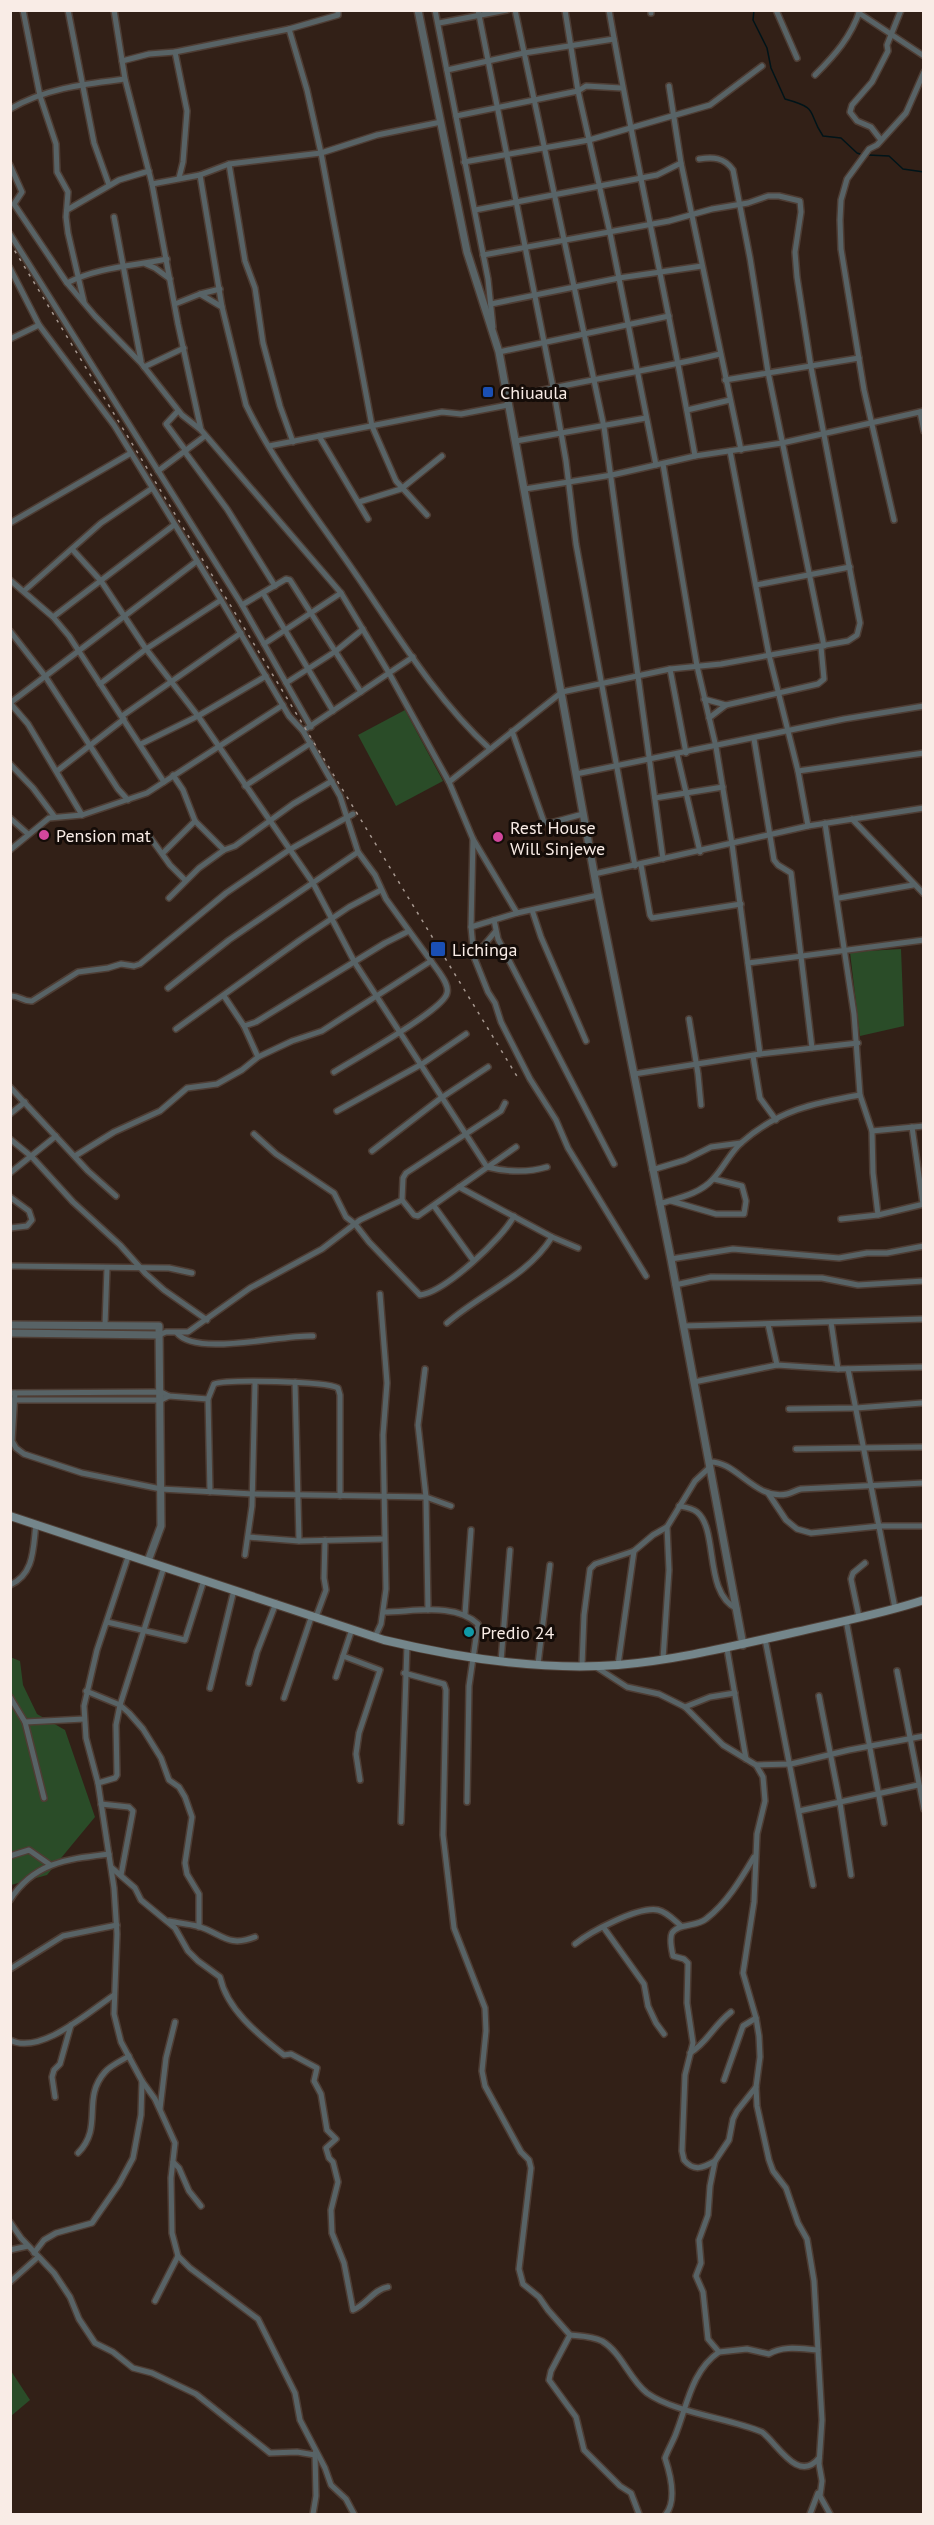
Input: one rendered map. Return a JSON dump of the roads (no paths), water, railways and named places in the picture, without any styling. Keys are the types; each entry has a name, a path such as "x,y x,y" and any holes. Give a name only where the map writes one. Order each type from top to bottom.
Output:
{"main road":[{"path":"10,1516 375,1637 407,1646 501,1661 594,1666 663,1659 727,1649 923,1601"}],"street":[{"path":"23,10 40,96 56,144 57,172 68,192 68,233 80,277 84,303"},
{"path":"68,10 94,143 109,186"},
{"path":"114,10 125,79 152,183 201,430"},
{"path":"122,61 289,29 338,15 338,10"},
{"path":"418,10 467,252 499,352 594,874 671,1259 743,1645"},
{"path":"435,10 475,210 494,334"},
{"path":"439,23 479,13 507,10"},
{"path":"515,10 575,286 592,380 604,427 663,859"},
{"path":"565,10 578,91 610,233 646,418 659,465 697,666 716,747 741,904 760,1054"},
{"path":"609,10 621,88 661,271 695,456"},
{"path":"776,10 797,58"},
{"path":"881,140 871,128 857,121 850,112 852,105 872,82 888,51 886,46 901,10"},
{"path":"815,75 836,54 851,33 860,12 924,56"},
{"path":"479,13 553,387 576,544 602,683 650,915 652,918 741,904"},
{"path":"289,29 307,90 321,153 372,426 386,462 401,489 427,515"},
{"path":"447,70 524,53 614,39"},
{"path":"175,52 188,120 179,178"},
{"path":"465,162 545,150 589,140 710,105 732,91 762,66"},
{"path":"894,520 870,424 841,249 842,200 847,179 870,149 906,113 924,72"},
{"path":"10,109 51,91 125,79"},
{"path":"456,116 578,91 586,86 621,88"},
{"path":"669,86 681,163 741,450"},
{"path":"152,183 200,175 229,164 321,153 377,135 441,122"},
{"path":"699,159 720,158 734,170 768,372 822,646 824,679 818,684 726,705 709,718"},
{"path":"475,210 657,175 681,163"},
{"path":"229,164 245,261 255,288 263,343 292,442"},
{"path":"10,165 22,192 14,204 67,283 142,365 178,411 201,430 341,593 389,673 449,782 473,839 516,914"},
{"path":"67,210 119,180 149,171"},
{"path":"200,175 222,307 246,405 294,488 413,657 460,720 490,749"},
{"path":"449,782 562,692 670,669 848,641 857,635 860,623 811,367 795,252 802,203 773,195 740,205 610,233 483,255"},
{"path":"114,218 142,365"},
{"path":"10,234 242,605 310,727"},
{"path":"67,283 80,277 123,266 167,259"},
{"path":"145,264 170,279"},
{"path":"491,304 619,278 702,266"},
{"path":"10,268 39,325 114,425 289,716 311,743 350,815 358,852 375,875 381,890 447,985 448,992 444,1001 401,1032 334,1072"},
{"path":"10,280 18,283"},
{"path":"175,304 220,289"},
{"path":"200,294 222,307"},
{"path":"499,352 669,316"},
{"path":"10,339 39,325"},
{"path":"142,365 184,348"},
{"path":"269,446 442,412 461,414 553,387 720,354"},
{"path":"725,380 859,358"},
{"path":"687,410 730,400"},
{"path":"178,411 166,424 226,509 274,586"},
{"path":"525,489 612,476 695,456 782,443 922,412 924,431"},
{"path":"516,441 646,418"},
{"path":"158,471 205,436"},
{"path":"320,436 368,519"},
{"path":"730,452 770,655 798,771 808,826"},
{"path":"10,523 131,453"},
{"path":"359,502 401,489 442,456"},
{"path":"24,591 101,523 151,489"},
{"path":"53,617 174,525"},
{"path":"72,549 101,581 146,649 198,716 218,748 271,820 313,883 355,963 487,1167 512,1171 534,1171 547,1167"},
{"path":"82,815 28,724 10,703 197,561"},
{"path":"756,585 850,567"},
{"path":"242,605 286,579 290,580 361,692"},
{"path":"10,580 53,617 80,651 164,782"},
{"path":"263,593 333,711"},
{"path":"264,644 341,593"},
{"path":"100,684 146,649 221,600"},
{"path":"286,683 309,670 363,629"},
{"path":"10,631 45,676 118,789 128,800"},
{"path":"57,771 123,717 241,633"},
{"path":"10,643 17,638"},
{"path":"303,731 413,657"},
{"path":"670,669 686,753"},
{"path":"141,744 198,716 266,676"},
{"path":"704,699 726,705"},
{"path":"10,850 49,818 82,815 147,793 283,705"},
{"path":"576,774 716,747 788,730 924,706"},
{"path":"512,731 544,822 550,823 583,814"},
{"path":"754,739 774,860 791,873 812,1048"},
{"path":"245,786 311,743"},
{"path":"798,771 924,753"},
{"path":"677,754 700,852"},
{"path":"10,764 33,788 54,816"},
{"path":"173,776 183,790 195,821 224,850"},
{"path":"169,898 185,880 224,850 235,846 313,790 332,780"},
{"path":"655,798 723,788"},
{"path":"594,874 808,826 924,808"},
{"path":"10,996 15,996 25,1002 32,1001 78,972 120,964 134,966 140,964 226,893 289,850 350,815"},
{"path":"10,818 28,834"},
{"path":"852,819 924,894"},
{"path":"163,853 195,821"},
{"path":"825,823 846,951 858,1044 860,1095 872,1131 873,1173 878,1215"},
{"path":"147,833 170,865 185,880"},
{"path":"473,839 471,927 474,957 501,1022 530,1079 555,1120 568,1148 646,1276"},
{"path":"168,988 220,947 358,852"},
{"path":"838,898 913,885"},
{"path":"176,1029 333,918 381,890"},
{"path":"471,927 598,895"},
{"path":"532,910 541,937 586,1041"},
{"path":"494,920 495,932 531,1006 561,1059 614,1164"},
{"path":"244,1026 256,1022 380,946 409,931"},
{"path":"474,957 495,932"},
{"path":"748,963 924,940"},
{"path":"75,1156 100,1140 160,1111 187,1088 217,1084 242,1070 258,1057 292,1041 322,1031 431,961"},
{"path":"224,996 244,1026 258,1057"},
{"path":"689,1019 701,1105"},
{"path":"337,1112 422,1064 466,1034"},
{"path":"634,1074 760,1054 858,1044"},
{"path":"753,1056 759,1092 776,1119"},
{"path":"372,1151 441,1098 488,1067"},
{"path":"10,1088 116,1196"},
{"path":"659,1204 692,1193 714,1179 726,1160 741,1143 798,1107 860,1095"},
{"path":"10,1114 25,1102"},
{"path":"505,1103 501,1111 406,1173 403,1178 402,1200 416,1216 434,1206 516,1147"},
{"path":"765,1126 767,1107"},
{"path":"872,1131 924,1126"},
{"path":"841,1219 878,1215 923,1204 912,1127"},
{"path":"254,1134 276,1154 334,1193 340,1209 420,1295 453,1279 498,1238 514,1216"},
{"path":"10,1173 56,1136"},
{"path":"10,1139 32,1157 140,1268 164,1290 207,1320"},
{"path":"652,1170 685,1160 711,1147 741,1143"},
{"path":"670,1201 716,1214 744,1214 746,1202 745,1190 742,1186 714,1179"},
{"path":"459,1187 552,1237 578,1248"},
{"path":"10,1197 29,1211 32,1220 27,1226 10,1228"},
{"path":"10,1325 35,1329 188,1332 250,1288 322,1249 355,1224 402,1200"},
{"path":"434,1206 473,1260"},
{"path":"447,1323 464,1308 533,1263 552,1237"},
{"path":"671,1259 733,1249 839,1258 924,1246"},
{"path":"10,1266 169,1268 192,1273"},
{"path":"105,1324 107,1268"},
{"path":"675,1285 711,1277 822,1278 858,1285 924,1281"},
{"path":"375,1637 384,1612 386,1589 383,1436 387,1383 380,1294"},
{"path":"683,1326 924,1319"},
{"path":"831,1322 838,1369"},
{"path":"10,1333 105,1324 159,1326 163,1333 160,1400 160,1526 148,1561"},
{"path":"768,1324 777,1365"},
{"path":"177,1333 189,1341 215,1344 257,1343 288,1336 313,1336"},
{"path":"694,1382 777,1365 838,1369 924,1367"},
{"path":"425,1369 418,1425 426,1497 428,1610"},
{"path":"848,1369 895,1608"},
{"path":"210,1492 208,1399 213,1384 218,1382 295,1382 330,1384 338,1388 340,1395 340,1496"},
{"path":"295,1382 299,1541"},
{"path":"244,1555 253,1494 255,1383"},
{"path":"208,1399 170,1396 161,1392 13,1393 12,1441 16,1448 24,1454 82,1473 161,1489 253,1494 426,1497 452,1506"},
{"path":"12,1400 160,1400 170,1396"},
{"path":"789,1409 856,1408 922,1403"},
{"path":"796,1449 924,1447"},
{"path":"582,1665 584,1615 590,1569 596,1564 634,1551 667,1527 694,1481 709,1465 716,1462 730,1468 748,1483 768,1493 787,1494 801,1489 924,1483"},
{"path":"768,1493 786,1520 811,1533 880,1526 924,1526"},
{"path":"679,1506 692,1509 699,1514 707,1534 718,1586 727,1604 737,1609"},
{"path":"10,1585 26,1575 30,1565 36,1524"},
{"path":"663,1659 669,1570 667,1527"},
{"path":"465,1614 471,1530"},
{"path":"248,1537 299,1541 384,1539"},
{"path":"284,1698 327,1587 324,1578 325,1540"},
{"path":"501,1661 510,1550"},
{"path":"618,1665 634,1551"},
{"path":"129,1554 86,1691 84,1719 98,1783 117,1925 114,2014 121,2042 160,2110 175,2143 171,2178 172,2233 178,2256 189,2268 258,2319 295,2393 298,2414 331,2485 346,2499 354,2514"},
{"path":"859,1617 851,1579 853,1573 865,1563"},
{"path":"538,1664 550,1565"},
{"path":"98,1783 115,1778 117,1775 116,1725 120,1705 164,1567"},
{"path":"107,1622 185,1640 204,1580"},
{"path":"210,1688 234,1590"},
{"path":"249,1683 257,1652 276,1603"},
{"path":"384,1612 428,1610 465,1614 478,1624 469,1686 467,1802"},
{"path":"846,1620 884,1823"},
{"path":"336,1677 352,1629"},
{"path":"765,1639 813,1885"},
{"path":"401,1822 404,1673 407,1646"},
{"path":"727,1649 746,1759"},
{"path":"343,1656 380,1670 359,1733 356,1754 360,1780"},
{"path":"594,1666 627,1687 659,1694 686,1707 723,1745 756,1765 763,1777 765,1801 755,1855 754,1902 743,1973 756,2018 760,2056 756,2086 757,2106 769,2160 773,2171 786,2188 798,2223 807,2239 814,2281 822,2420 819,2457 822,2481 810,2514"},
{"path":"897,1671 924,1809"},
{"path":"404,1673 438,1681 444,1684 446,1690 443,1835 454,1928 484,2008 486,2031 482,2071 485,2086 531,2168 519,2269 523,2284 539,2297 570,2334 602,2341 621,2359 629,2373 649,2394 684,2408 762,2432 770,2438 787,2460 796,2465 807,2465 815,2462 819,2457"},
{"path":"86,1691 120,1705 143,1729 161,1758 169,1780 185,1797 192,1817 185,1863 187,1874 199,1894 199,1927"},
{"path":"686,1707 710,1697 735,1693"},
{"path":"819,1696 840,1803 850,1875"},
{"path":"10,1697 25,1722 44,1798"},
{"path":"25,1722 84,1719"},
{"path":"756,1765 791,1764 924,1736"},
{"path":"799,1811 918,1785"},
{"path":"101,1804 129,1807 133,1811 121,1875"},
{"path":"10,1856 29,1850 49,1864"},
{"path":"10,1900 36,1872 49,1864 109,1854"},
{"path":"715,2161 702,2168 695,2168 684,2160 682,2151 685,2075 693,2043 687,2003 688,1963 672,1954 672,1933 681,1926 694,1926 705,1920 736,1885 755,1855"},
{"path":"111,1868 135,1888 141,1900 175,1928 188,1951 220,1977 222,1988 232,2005 261,2037 284,2055 291,2054 317,2068 314,2081 321,2094 324,2124 336,2139 326,2148 333,2162 338,2182 331,2210 332,2233 344,2263 353,2310 360,2308 383,2288 388,2287"},
{"path":"575,1944 585,1935 647,1910 666,1913 681,1926"},
{"path":"167,1921 199,1927 232,1942 243,1942 255,1937"},
{"path":"11,1967 63,1936 117,1925"},
{"path":"604,1928 644,1984 648,2006 664,2034"},
{"path":"10,2040 18,2044 36,2043 71,2024 114,1995"},
{"path":"689,2054 705,2043 710,2031 731,2012"},
{"path":"724,2080 743,2026 756,2018"},
{"path":"160,2110 166,2058 175,2022"},
{"path":"55,2097 52,2077 64,2053 71,2024"},
{"path":"78,2153 91,2136 91,2108 98,2083 106,2070 129,2056"},
{"path":"10,2282 36,2255 44,2240 56,2233 92,2223 119,2184 133,2158 141,2115 142,2081"},
{"path":"719,2352 708,2339 703,2292 696,2276 701,2263 699,2240 708,2215 715,2161 729,2140 737,2111 756,2086"},
{"path":"173,2162 179,2168 185,2186 201,2206"},
{"path":"10,2222 28,2246 54,2273 70,2297 79,2319 94,2343 113,2352 133,2368 152,2373 196,2394 270,2453 297,2452 315,2455"},
{"path":"10,2250 28,2246"},
{"path":"155,2301 178,2256"},
{"path":"570,2334 551,2370 549,2380 576,2416 584,2450 620,2486 627,2490 639,2514"},
{"path":"666,2514 671,2503 672,2480 665,2458 696,2378 710,2358 719,2352 747,2349 769,2355 787,2348 818,2350"},
{"path":"313,2514 316,2496 314,2445"},
{"path":"819,2488 820,2496 830,2514"}],"waterway":[{"path":"754,10 753,20 767,48 771,68 785,99 804,105 811,112 823,136 841,138 857,153 863,155"},
{"path":"868,155 889,156 903,169 924,172"}],"railway":[{"path":"10,243 518,1078"}],"place":[{"name":"Chiuaula","path":"488,392"},
{"name":"Pension mat","path":"44,835"},
{"name":"Rest House Will Sinjewe","path":"498,837"},
{"name":"Lichinga","path":"438,949"},
{"name":"Predio 24","path":"469,1632"}]}
